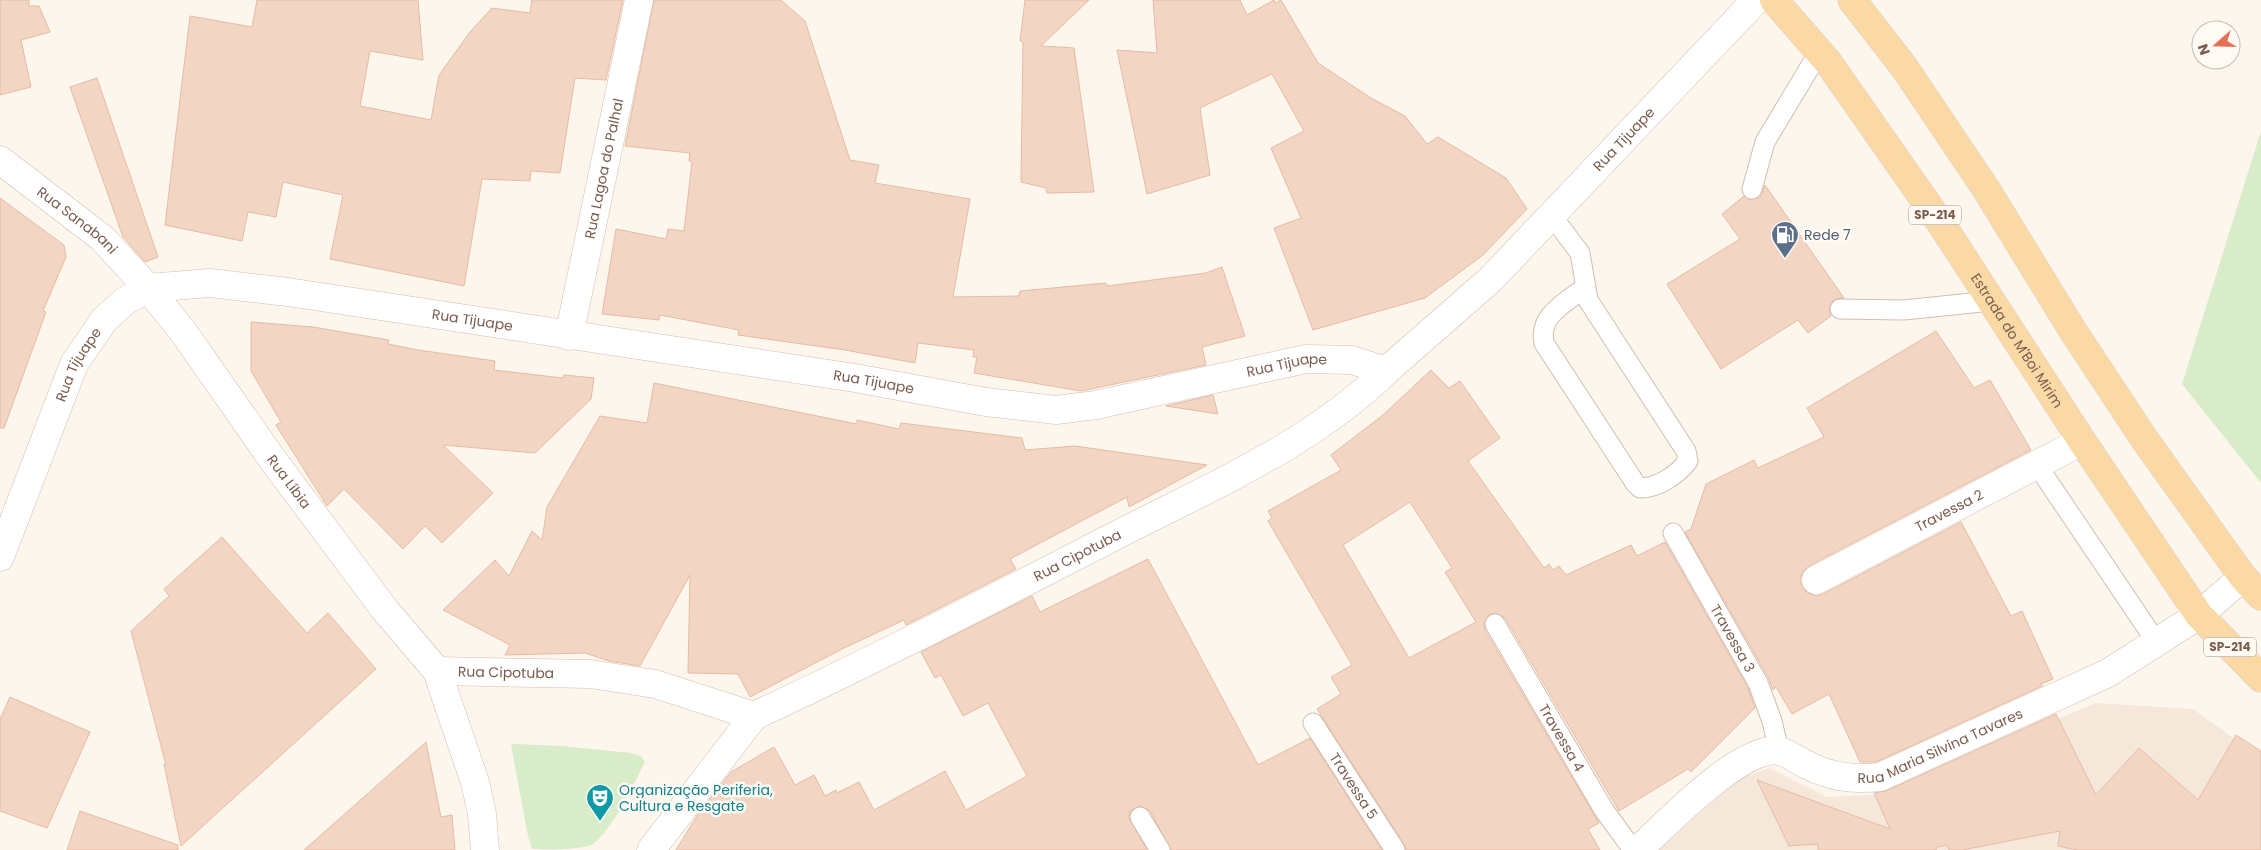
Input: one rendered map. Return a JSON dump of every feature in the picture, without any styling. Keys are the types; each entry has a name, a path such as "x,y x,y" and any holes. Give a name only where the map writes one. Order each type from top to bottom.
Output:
{"main road":[{"name":"Estrada do M'Boi Mirim","path":"1774,0 1819,52 1942,225 2082,441 2199,615 2261,678"},
{"path":"1852,0 1904,67 1986,189 2073,331 2135,425 2252,586"}],"street":[{"name":"Rua Lagoa do Palhal","path":"569,336 640,0"},
{"name":"Rua Tijuape","path":"0,557 74,364 104,320 125,301 148,288 210,283 288,292 855,378 986,402 1056,410 1096,405 1306,359 1352,360 1386,370 1491,279 1756,0"},
{"name":"Rua Sanabani","path":"0,160 102,238 148,288"},
{"name":"Rua Líbia","path":"148,288 184,333 275,463 385,610 437,671"},
{"name":"Rua Cipotuba","path":"651,850 754,716 879,656 1234,474 1330,419 1361,396 1386,370"},
{"name":"Travessa 2","path":"1816,580 2082,441"},
{"name":"Rua Maria Silvina Tavares","path":"1779,751 1816,770 1838,778 1859,780 1880,777 2108,673 2199,615 2252,586"},
{"name":"Rua Cipotuba","path":"486,850 482,814 474,782 437,671 590,674 655,684 754,716"},
{"path":"1638,850 1712,781 1752,757 1779,751"}],"lane":[{"path":"1752,189 1765,142 1819,52"},
{"path":"1552,216 1580,253 1588,300 1686,451 1688,461 1680,471 1666,480 1646,488 1640,488 1635,483 1544,343 1542,334 1546,318 1585,287"},
{"path":"1840,309 1904,310 1991,301"},
{"path":"2037,465 2156,643"},
{"name":"Travessa 3","path":"1673,533 1758,683 1772,721 1779,751"},
{"name":"Travessa 4","path":"1495,624 1604,810 1633,850"},
{"name":"Travessa 5","path":"1313,723 1395,850"},
{"path":"1140,817 1160,850"}],"shaded area":[{"path":"2096,703 2193,709 2261,758 2261,850 1659,850 1727,783 1769,768 1827,797 1874,795"}],"green space":[{"path":"2261,131 2261,483 2182,384"},
{"path":"511,745 561,746 631,753 641,756 645,762 615,817 601,837 593,844 572,848 532,849"}],"building":[{"path":"0,0 29,0 29,6 39,6 50,32 21,40 31,87 0,95"},
{"path":"257,0 418,0 423,60 370,51 360,106 431,120 439,75 470,32 492,8 530,13 532,0 623,0 606,80 575,78 560,173 531,171 530,181 482,179 464,286 330,259 343,195 283,182 276,217 248,212 242,241 165,225 190,16 252,27"},
{"path":"654,0 781,0 805,21 850,160 879,165 875,183 970,199 953,297 1019,296 1020,291 1106,283 1107,286 1206,273 1222,267 1245,336 1202,347 1206,365 1081,391 974,373 977,357 973,357 974,350 918,343 915,363 845,350 738,335 739,330 660,315 659,320 602,314 616,229 666,239 668,229 684,231 692,162 689,161 690,153 625,146"},
{"path":"1025,0 1089,0 1041,46 1074,48 1094,192 1047,193 1046,188 1021,182 1023,42 1020,41"},
{"path":"1153,0 1240,0 1247,15 1274,0 1275,3 1281,0 1318,63 1371,98 1405,116 1427,144 1438,137 1506,178 1527,209 1483,255 1425,298 1313,330 1274,228 1301,218 1271,148 1304,131 1272,74 1200,108 1210,175 1147,194 1117,50 1157,53"},
{"path":"97,78 158,257 145,262 123,237 70,87"},
{"path":"1765,185 1844,298 1834,299 1829,308 1831,316 1808,333 1798,320 1721,369 1667,284 1740,239 1722,214 1744,196 1749,200 1760,197"},
{"path":"0,198 64,245 66,257 43,311 46,312 4,428 0,428"},
{"path":"251,322 313,327 389,340 388,344 418,350 495,361 494,370 563,378 564,375 594,378 591,399 535,453 443,445 493,493 442,543 425,526 403,549 344,489 327,506 276,425 281,422 251,371"},
{"path":"1936,331 1974,388 1990,380 2031,450 1809,566 1803,572 1800,579 1802,587 1808,593 1816,596 1823,594 1961,522 2011,616 2022,611 2053,679 2041,684 2042,686 1876,762 1860,762 1829,694 1792,714 1776,687 1773,690 1768,677 1685,532 1691,529 1706,484 1754,460 1758,468 1824,437 1807,408"},
{"path":"1431,370 1449,388 1460,381 1500,438 1468,461 1544,568 1549,564 1553,570 1559,566 1566,575 1631,545 1637,556 1665,542 1748,688 1755,708 1691,772 1688,769 1619,811 1505,618 1495,613 1489,615 1484,624 1485,630 1599,823 1588,829 1600,850 1406,850 1404,844 1317,709 1341,694 1331,677 1352,665 1268,521 1272,518 1268,511 1341,470 1331,455 1383,415","holes":["1410,502 1452,568 1445,572 1476,622 1409,658 1343,545"]},
{"path":"654,383 857,424 857,420 899,429 901,423 1022,438 1025,450 1075,446 1207,465 1129,507 1127,497 1010,559 1016,569 906,625 904,620 844,648 750,697 738,674 688,673 690,575 640,666 609,661 585,653 505,655 510,645 443,610 495,560 509,576 532,531 542,540 547,507 600,416 647,423"},
{"path":"1213,395 1218,414 1166,406"},
{"path":"222,537 307,633 328,613 376,669 181,846 164,764 166,765 131,631 169,596 164,589"},
{"path":"1148,559 1258,765 1310,738 1382,850 1171,850 1150,811 1140,806 1130,811 1129,818 1147,850 676,850 698,814 731,772 774,747 795,785 814,775 825,796 836,790 837,793 859,782 874,810 945,771 966,810 1027,776 988,703 963,716 941,675 935,678 921,652 1032,596 1040,612"},
{"path":"10,697 90,732 47,828 0,811 0,719"},
{"path":"2056,714 2096,795 2139,748 2198,800 2236,735 2261,751 2261,850 2077,850 2058,846 2060,831 1962,850 1949,850 1947,845 1937,847 1936,850 1818,850 1818,844 1789,846 1757,780 1890,829 1874,793 1886,791"},
{"path":"426,742 441,817 452,815 455,850 304,850"},
{"path":"80,811 178,845 178,850 67,850"}],"place":[{"name":"Rede 7","path":"1785,259"},
{"name":"Organização Periferia, Cultura e Resgate","path":"600,822"}]}
